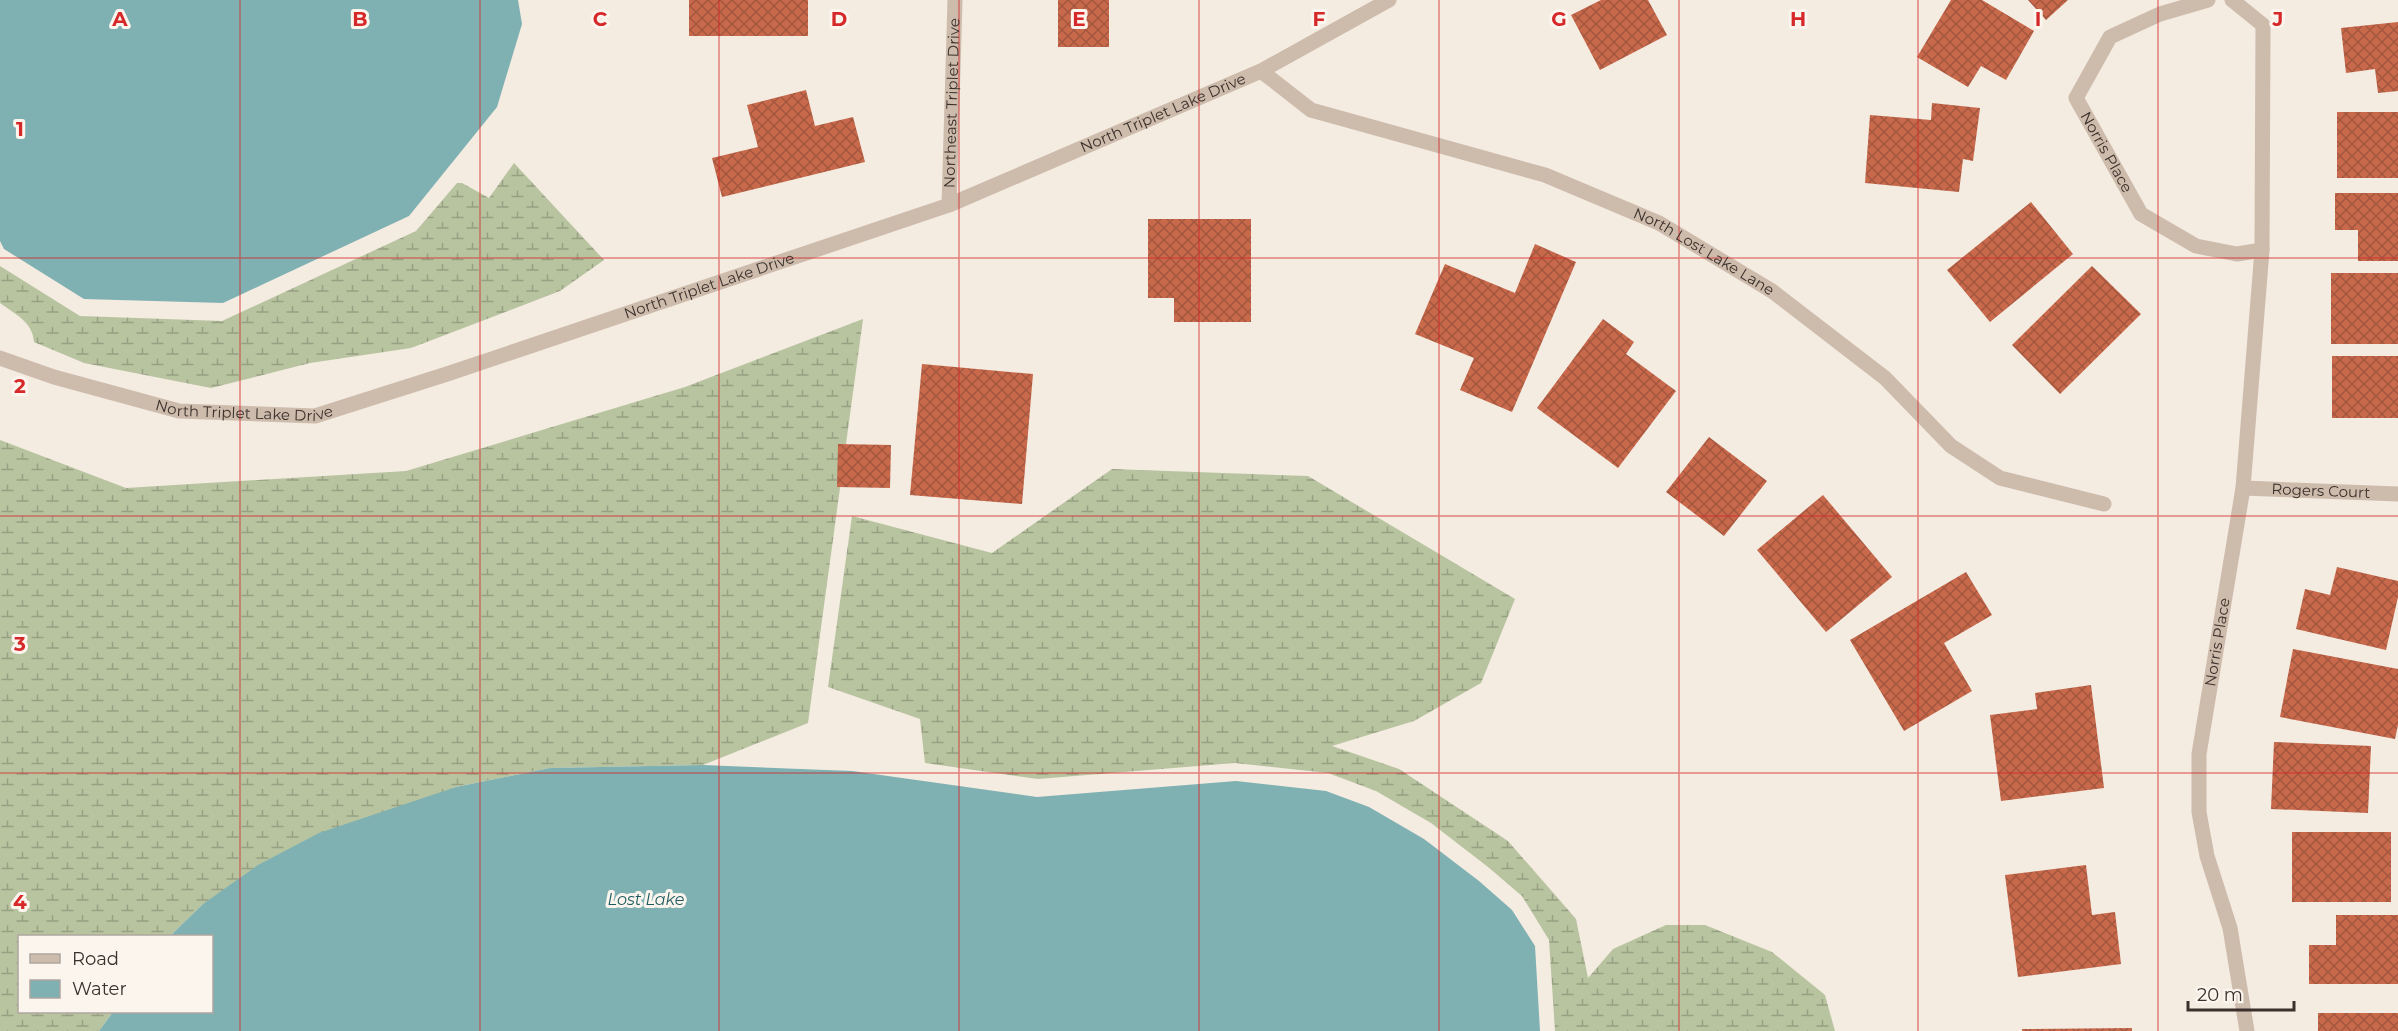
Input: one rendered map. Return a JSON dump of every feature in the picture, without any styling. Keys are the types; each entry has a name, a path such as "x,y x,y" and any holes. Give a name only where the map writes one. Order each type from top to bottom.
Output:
{"street":[{"name":"Northeast Triplet Drive","path":"949,206 955,0"},
{"name":"North Triplet Lake Drive","path":"0,358 54,377 179,411 315,416 949,206 1261,72 1389,0"},
{"name":"Norris Place","path":"2208,0 2160,14 2110,37 2076,98 2141,214 2196,246 2237,254 2262,250"},
{"name":"Norris Place","path":"2232,0 2264,26 2262,250 2243,488 2199,754 2199,812 2207,856 2230,928 2247,1031"},
{"name":"North Lost Lake Lane","path":"1261,72 1311,110 1545,175 1659,223 1772,291 1886,378 1951,446 2000,478 2104,504"},
{"name":"Rogers Court","path":"2243,488 2398,494"}],"green space":[{"path":"514,163 604,260 560,291 411,348 310,363 211,388 84,363 34,342 27,324 0,303 0,266 80,316 222,321 416,231 457,183 462,183 489,198"},
{"path":"863,319 808,723 703,765 550,768 456,787 203,904 171,935 18,935 18,1013 112,1013 99,1031 0,1031 0,440 126,488 406,471 685,387"},
{"path":"1112,469 1308,476 1515,599 1481,683 1414,721 1332,746 1399,769 1508,841 1576,919 1588,978 1613,949 1666,925 1705,925 1772,952 1825,995 1835,1031 1555,1031 1549,940 1522,896 1431,823 1376,791 1328,773 1235,763 1038,779 925,763 920,719 828,687 852,516 992,553"}],"water":[{"path":"0,0 518,0 522,24 497,107 409,216 223,303 84,299 4,249 0,241"},
{"name":"Lost Lake","path":"703,765 852,771 1037,797 1236,781 1326,791 1369,807 1424,839 1479,881 1512,910 1535,946 1540,1031 99,1031 112,1013 213,1013 213,935 171,935 203,904 258,865 319,833 456,787 550,768"}],"building":[{"path":"689,0 808,0 808,36 689,36"},
{"path":"1058,0 1109,0 1109,47 1058,47"},
{"path":"1601,0 1648,0 1667,35 1600,70 1571,15"},
{"path":"1951,0 1982,0 2034,31 2006,80 1981,66 1968,87 1917,57"},
{"path":"2028,0 2068,0 2046,20"},
{"path":"2398,22 2398,91 2378,93 2375,69 2346,73 2341,28"},
{"path":"806,90 815,126 853,117 865,162 722,197 712,158 758,147 747,105"},
{"path":"1932,103 1980,108 1973,161 1963,159 1959,192 1865,183 1870,115 1931,120"},
{"path":"2337,112 2398,112 2398,178 2337,178"},
{"path":"2335,193 2398,193 2398,261 2358,261 2358,230 2335,230"},
{"path":"2031,202 2073,254 1990,322 1947,270"},
{"path":"1148,219 1251,219 1251,322 1174,322 1174,298 1148,298"},
{"path":"1535,244 1576,262 1512,412 1460,390 1474,358 1415,334 1445,264 1515,293"},
{"path":"2092,266 2141,314 2060,394 2012,345"},
{"path":"2331,273 2398,273 2398,344 2331,344"},
{"path":"1603,319 1634,342 1626,354 1676,391 1618,468 1537,408"},
{"path":"2332,356 2398,356 2398,418 2332,418"},
{"path":"922,364 1033,374 1022,504 910,495"},
{"path":"1709,437 1767,481 1724,536 1666,492"},
{"path":"838,444 891,445 890,488 837,487"},
{"path":"1823,495 1892,577 1826,632 1757,550"},
{"path":"2337,567 2398,581 2398,597 2386,650 2296,629 2305,589 2330,595"},
{"path":"1966,572 1992,615 1944,643 1972,691 1904,731 1850,640"},
{"path":"2293,649 2398,669 2398,725 2395,739 2280,717"},
{"path":"2091,685 2104,788 2001,801 1990,715 2037,709 2035,693"},
{"path":"2274,742 2371,746 2368,813 2271,809"},
{"path":"2292,832 2391,832 2391,902 2292,902"},
{"path":"2086,865 2092,915 2115,912 2121,964 2018,977 2005,875"},
{"path":"2336,915 2398,915 2398,984 2309,984 2309,945 2336,945"},
{"path":"2318,1013 2398,1013 2398,1031 2318,1031"},
{"path":"2132,1028 2132,1031 2022,1031 2022,1029"}]}
